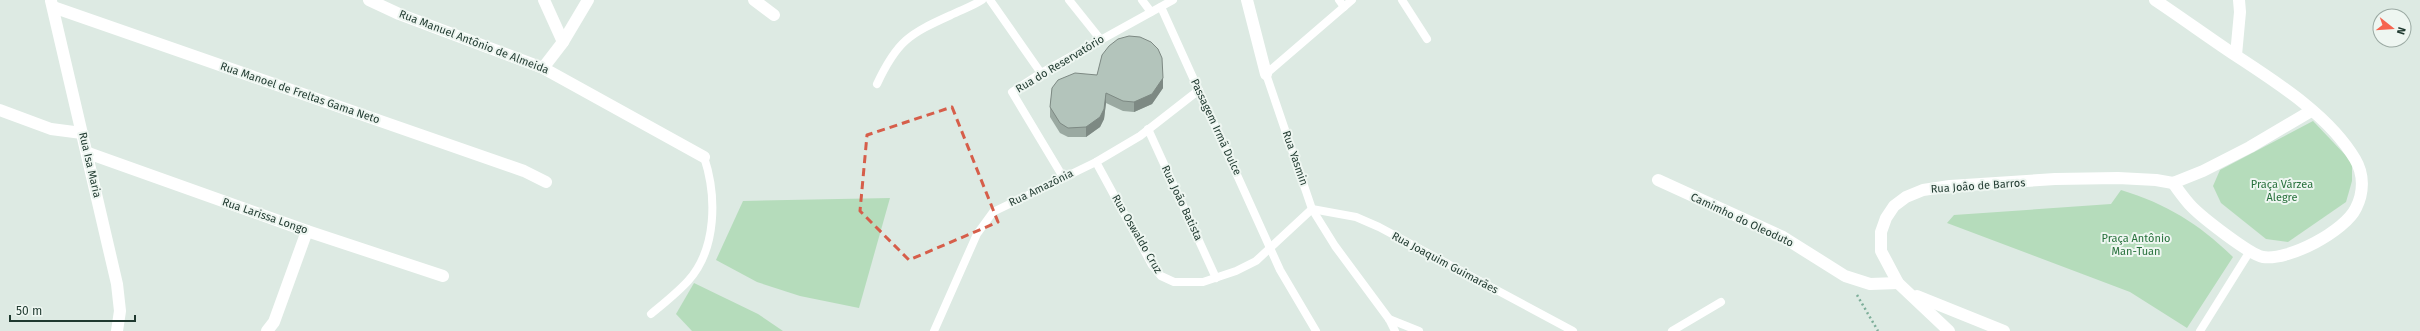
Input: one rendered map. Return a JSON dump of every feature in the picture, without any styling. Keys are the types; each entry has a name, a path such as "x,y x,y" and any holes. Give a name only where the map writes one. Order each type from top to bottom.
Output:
{"street":[{"name":"Rua Manuel Antônio de Almeida","path":"369,0 399,14 543,68 704,157"},
{"path":"544,0 563,42"},
{"path":"543,68 563,42 588,0"},
{"path":"754,0 774,15"},
{"path":"1247,0 1266,74"},
{"path":"2155,0 2284,86 2311,111 2338,137 2355,160 2362,178 2362,192 2356,209 2344,223 2296,252 2280,257 2263,257 2250,251 2192,207 2173,184 2203,171 2250,147 2311,111"},
{"path":"2236,55 2240,0"},
{"name":"Rua Isa Maria","path":"52,4 88,153 117,284 120,311 117,331"},
{"name":"Rua Manoel de Freltas Gama Neto","path":"52,4 524,171 546,182"},
{"path":"0,110 51,129 82,133"},
{"name":"Rua Larissa Longo","path":"88,153 307,231 443,276"},
{"name":"Rua Joâo de Barros","path":"2004,331 1926,304 1898,283 1881,251 1881,232 1894,206 1906,197 1923,190 1950,186 2082,178 2156,180 2173,184"},
{"name":"Camimho do Oleoduto","path":"1658,180 1783,237 1845,276 1870,284 1898,283"},
{"path":"267,331 274,322 307,231"},
{"path":"1926,304 1949,331"}],"lane":[{"path":"877,84 889,59 906,38 922,27 982,0"},
{"path":"990,0 1041,73"},
{"path":"1069,0 1101,40"},
{"path":"1142,0 1151,12"},
{"name":"Rua do Reservatório","path":"1062,176 1012,92 1041,73 1173,0"},
{"path":"1266,74 1341,3 1352,0"},
{"path":"1402,0 1427,39"},
{"name":"Passagem Irmã Dulce","path":"1162,7 1272,248 1280,270 1316,331"},
{"name":"Rua Yasmin","path":"1266,74 1312,209 1344,258 1389,319 1395,331"},
{"name":"Rua Amazônia","path":"934,331 978,234 993,212 1062,176 1096,162 1148,129 1199,90"},
{"name":"Rua João Batista","path":"1148,129 1216,278"},
{"path":"651,314 688,281 702,259 713,208 710,176 704,157"},
{"name":"Rua Oswaldo Cruz","path":"1096,162 1152,265 1166,280 1185,283 1203,282 1236,271 1256,261 1272,248 1312,209"},
{"name":"Rua Joaquim Guimarães","path":"1312,209 1356,217 1379,227 1573,331"},
{"path":"2200,331 2250,251"},
{"path":"1672,331 1721,302"},
{"path":"1389,319 1419,331"}],"path":[{"path":"1845,276 1878,331"}],"highlighted area":[{"path":"952,107 998,222 909,260 860,211 867,135"}],"green space":[{"name":"Praça Várzea Alegre","path":"2313,121 2352,162 2352,181 2346,202 2288,242 2266,239 2221,203 2213,186 2220,170"},
{"name":"Praça Antônio Man-Tuan","path":"2121,190 2153,202 2182,216 2208,235 2233,257 2187,328 2130,292 1947,223 1954,215 2111,204"},
{"path":"890,198 859,308 800,296 757,282 716,260 743,201"},
{"path":"694,283 758,314 783,331 692,331 676,314"}],"building":[{"path":"1129,36 1140,37 1151,42 1158,49 1162,58 1163,78 1152,94 1134,102 1123,101 1106,93 1104,109 1100,117 1086,127 1068,128 1060,123 1050,107 1052,88 1058,80 1075,73 1097,75 1102,55 1109,46 1118,39"}]}
